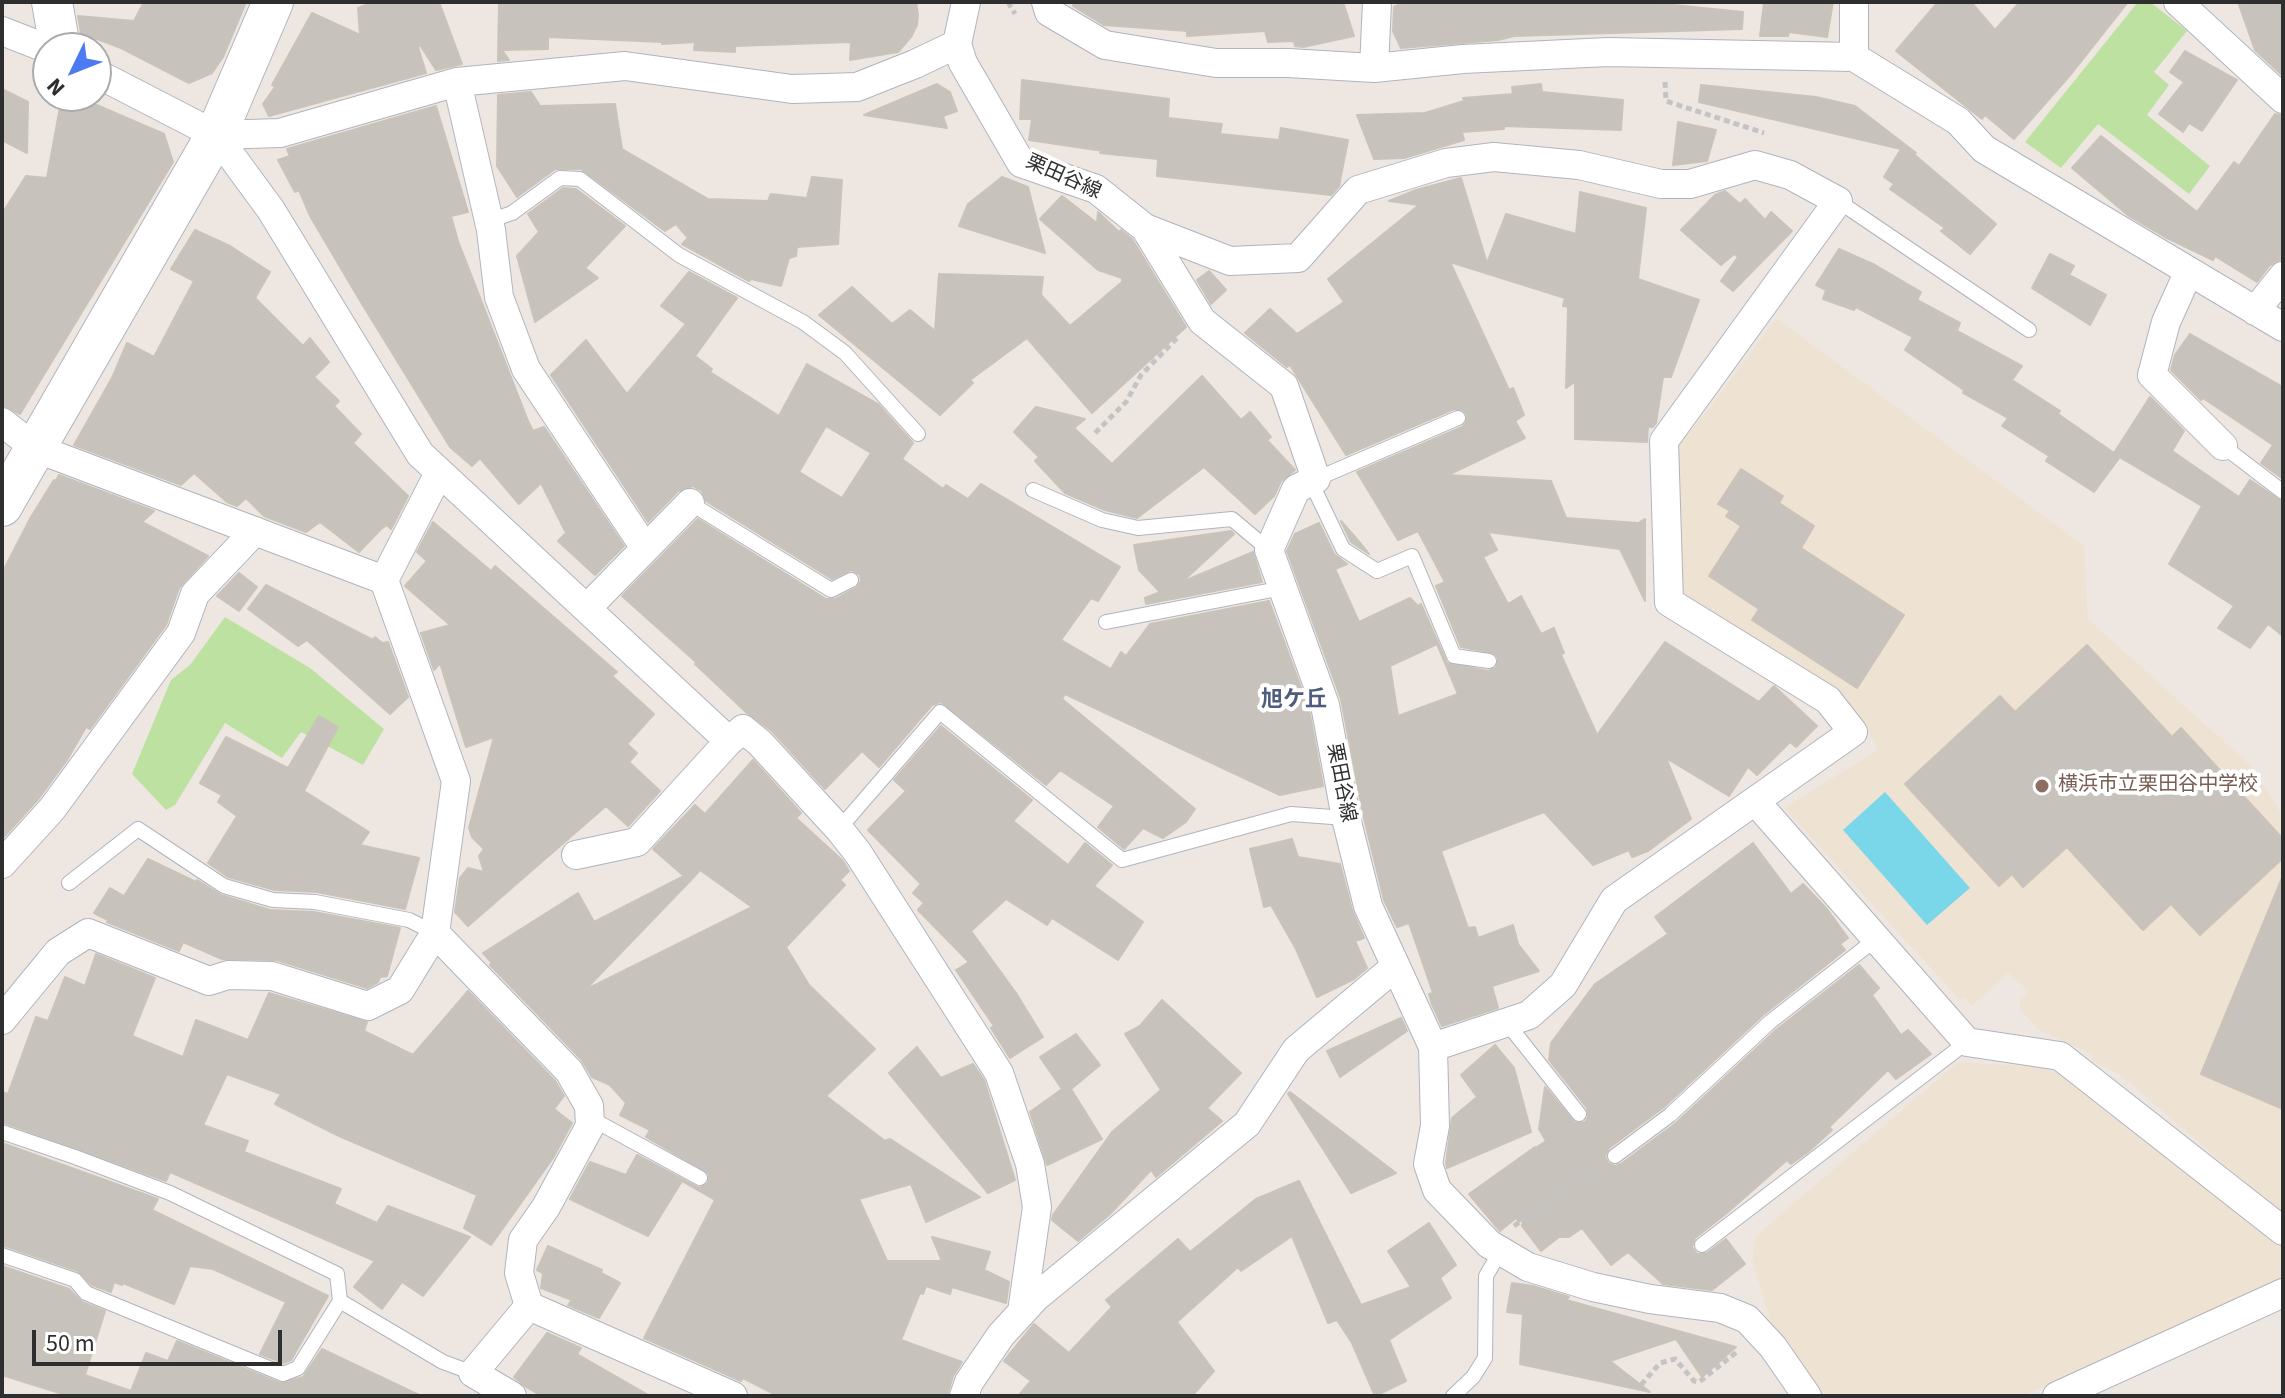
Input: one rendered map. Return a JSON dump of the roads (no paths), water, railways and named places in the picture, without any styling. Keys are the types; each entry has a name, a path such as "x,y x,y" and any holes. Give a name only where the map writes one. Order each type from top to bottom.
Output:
{"street":[{"path":"52,2 57,32"},
{"path":"2,506 216,135 273,2"},
{"path":"216,135 280,133 457,82 625,66 792,89 857,87 957,44 966,2"},
{"path":"1046,2 1049,12 1105,45 1216,63 1374,68 1463,59 1608,52 1854,57 1958,121 1984,149 2283,327"},
{"path":"1374,68 1377,2"},
{"path":"1854,2 1854,57"},
{"path":"2178,2 2283,99"},
{"path":"2,31 32,43"},
{"name":"栗田谷線","path":"957,44 963,63 1021,163 1096,189 1145,228 1202,321 1284,386 1313,480"},
{"path":"112,81 216,135 271,210 420,454 729,741"},
{"path":"457,82 489,221 499,297 526,369 645,548"},
{"path":"1145,228 1230,261 1298,258 1358,190 1446,163 1494,157 1579,165 1661,184 1690,184 1755,165 1790,175 1838,201 1664,441 1669,602 1828,700 1853,732 1614,900 1563,985 1529,1015 1433,1047"},
{"path":"2189,271 2166,322 2152,375 2223,446"},
{"path":"2255,311 2283,276"},
{"path":"2,422 35,448 384,580"},
{"path":"2,1020 58,952 88,933 209,981 228,975 272,976 368,1006 400,990 435,933 456,781 384,580 439,473"},
{"path":"1269,550 1296,489 1313,480"},
{"path":"587,608 690,503"},
{"path":"2,864 52,809 181,633 195,594 255,531"},
{"name":"栗田谷線","path":"1269,550 1325,705 1346,818 1368,906 1433,1047 1435,1126 1428,1164 1437,1190 1495,1248 1528,1267 1593,1287 1650,1299 1720,1308 1747,1319 1773,1347 1807,1396"},
{"path":"576,855 637,842 743,729 760,743 858,853 999,1073 1030,1164 1037,1207 1022,1312"},
{"path":"1755,801 1967,1042 2060,1056 2283,1231"},
{"path":"435,933 569,1071 589,1106 590,1126 554,1193 523,1240 519,1273 529,1306 733,1396"},
{"path":"964,1396 969,1382 1001,1335 1022,1312 1247,1124 1296,1050 1395,967"},
{"path":"2057,1396 2283,1293"},
{"path":"512,1396 473,1373 529,1306"}],"lane":[{"path":"489,221 512,213 560,178 580,179 679,255 803,322 845,353 918,434"},
{"path":"1838,201 2029,330"},
{"path":"1458,418 1313,480 1343,549 1377,571 1412,556 1454,656 1489,661"},
{"path":"2223,446 2283,492"},
{"path":"1033,490 1102,520 1138,528 1232,519 1269,550"},
{"path":"690,503 831,590 851,580"},
{"path":"1106,622 1283,588"},
{"path":"839,829 940,712 1122,860 1291,814 1346,818"},
{"path":"69,883 138,829 224,886 273,900 315,902 409,920 435,933"},
{"path":"1615,1156 1670,1115 1770,1022 1876,939"},
{"path":"1507,1023 1579,1114"},
{"path":"1702,1245 1967,1042"},
{"path":"590,1118 700,1178"},
{"path":"2,1132 170,1193 337,1274 340,1301 298,1368 283,1374 86,1293 75,1280 2,1255"},
{"path":"1453,1396 1473,1377 1485,1358 1486,1276 1495,1248"},
{"path":"340,1301 443,1362 473,1373"}],"water":[{"path":"1885,792 1970,888 1927,925 1843,830"}],"place":[{"name":"横浜市立栗田谷中学校","path":"2042,786"}],"district":[{"name":"旭ケ丘","path":"1294,701"}]}
